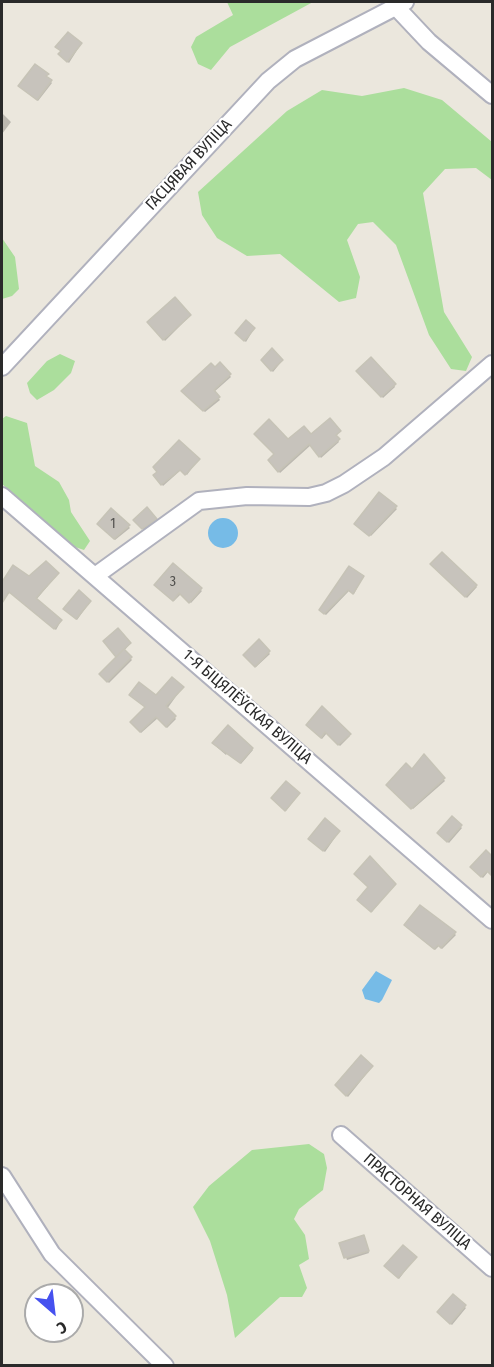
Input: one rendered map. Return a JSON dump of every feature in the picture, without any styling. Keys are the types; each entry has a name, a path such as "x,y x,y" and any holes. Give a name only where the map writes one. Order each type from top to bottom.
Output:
{"street":[{"path":"401,4 429,42 492,95"},
{"name":"ГАСЦЯВАЯ ВУЛІЦА","path":"2,367 268,81 295,59 401,4"},
{"path":"95,576 200,501 247,496 309,497 326,493 344,484 384,457 492,364"},
{"name":"1-Я БІЦЯЛЁЎСКАЯ ВУЛІЦА","path":"2,496 492,920"},
{"name":"ПРАСТОРНАЯ ВУЛІЦА","path":"341,1135 492,1268"},
{"path":"2,1176 52,1254 165,1365"}],"green space":[{"path":"227,2 313,2 230,47 211,70 198,64 191,47 196,37 233,15"},
{"path":"404,88 442,100 492,142 492,180 476,168 445,169 423,193 444,312 472,357 466,371 451,369 429,335 396,245 373,222 358,224 347,240 360,277 356,298 339,302 280,254 247,256 217,238 202,215 198,192 287,111 322,90 362,96"},
{"path":"2,238 15,257 19,289 12,296 2,299"},
{"path":"60,354 75,361 71,373 54,390 37,400 30,393 27,383 47,361"},
{"path":"6,416 27,423 35,466 59,482 69,500 71,512 90,541 84,550 75,547 2,484 2,419"},
{"path":"309,1144 324,1154 327,1168 323,1190 299,1209 294,1219 305,1235 309,1259 299,1265 307,1288 302,1297 280,1297 235,1338 227,1295 210,1241 193,1207 209,1186 252,1150"}],"water":[{"path":"223,518 229,519 237,527 237,539 229,547 223,548 217,547 209,539 208,533 209,527 217,519"},
{"path":"376,971 392,980 379,1003 365,999 362,990"}],"building":[{"path":"68,32 82,43 67,62 58,54 61,51 55,47"},
{"path":"35,64 49,74 46,76 52,80 37,100 18,86"},
{"path":"175,297 191,315 163,340 147,322"},
{"path":"246,320 255,328 244,341 235,333"},
{"path":"272,348 283,360 271,371 261,360"},
{"path":"371,357 396,384 381,397 356,371"},
{"path":"220,362 231,374 214,390 220,397 203,411 181,391 211,363 215,367"},
{"path":"330,418 341,431 336,435 340,439 319,457 309,444 278,472 268,460 274,454 254,434 269,419 288,439 304,426 311,434"},
{"path":"179,440 200,459 185,475 180,470 161,485 153,475 157,472 153,467"},
{"path":"379,492 397,506 369,536 354,524"},
{"path":"147,507 157,519 142,529 133,520"},
{"path":"111,508 130,525 114,539 97,524"},
{"path":"442,552 477,585 465,597 430,564"},
{"path":"46,561 59,573 36,598 62,620 54,629 9,592 2,603 2,582 13,565 29,576"},
{"path":"173,563 202,588 189,603 179,593 173,601 154,585"},
{"path":"349,566 364,576 353,594 348,590 324,614 319,610"},
{"path":"79,590 91,601 76,619 63,609"},
{"path":"118,628 131,643 124,649 132,657 107,682 99,674 116,657 103,641"},
{"path":"259,639 270,651 255,667 243,655"},
{"path":"172,677 184,687 166,706 176,716 166,727 156,717 140,732 130,722 145,707 129,695 139,682 156,695"},
{"path":"322,706 351,734 338,745 325,732 321,738 306,725"},
{"path":"228,725 253,748 240,763 212,743"},
{"path":"424,754 445,778 411,809 386,785 406,763 412,769"},
{"path":"286,781 300,793 285,811 271,798"},
{"path":"452,816 462,825 447,842 437,833"},
{"path":"325,818 340,831 323,851 308,839"},
{"path":"486,850 492,856 492,876 487,871 481,877 470,867"},
{"path":"370,856 396,884 371,912 357,900 368,887 354,874"},
{"path":"420,905 456,932 441,948 438,945 434,949 404,925"},
{"path":"361,1055 373,1066 346,1096 335,1085"},
{"path":"364,1235 369,1251 344,1258 339,1243"},
{"path":"403,1245 417,1257 398,1278 384,1266"},
{"path":"453,1294 466,1305 450,1324 437,1312"}]}
